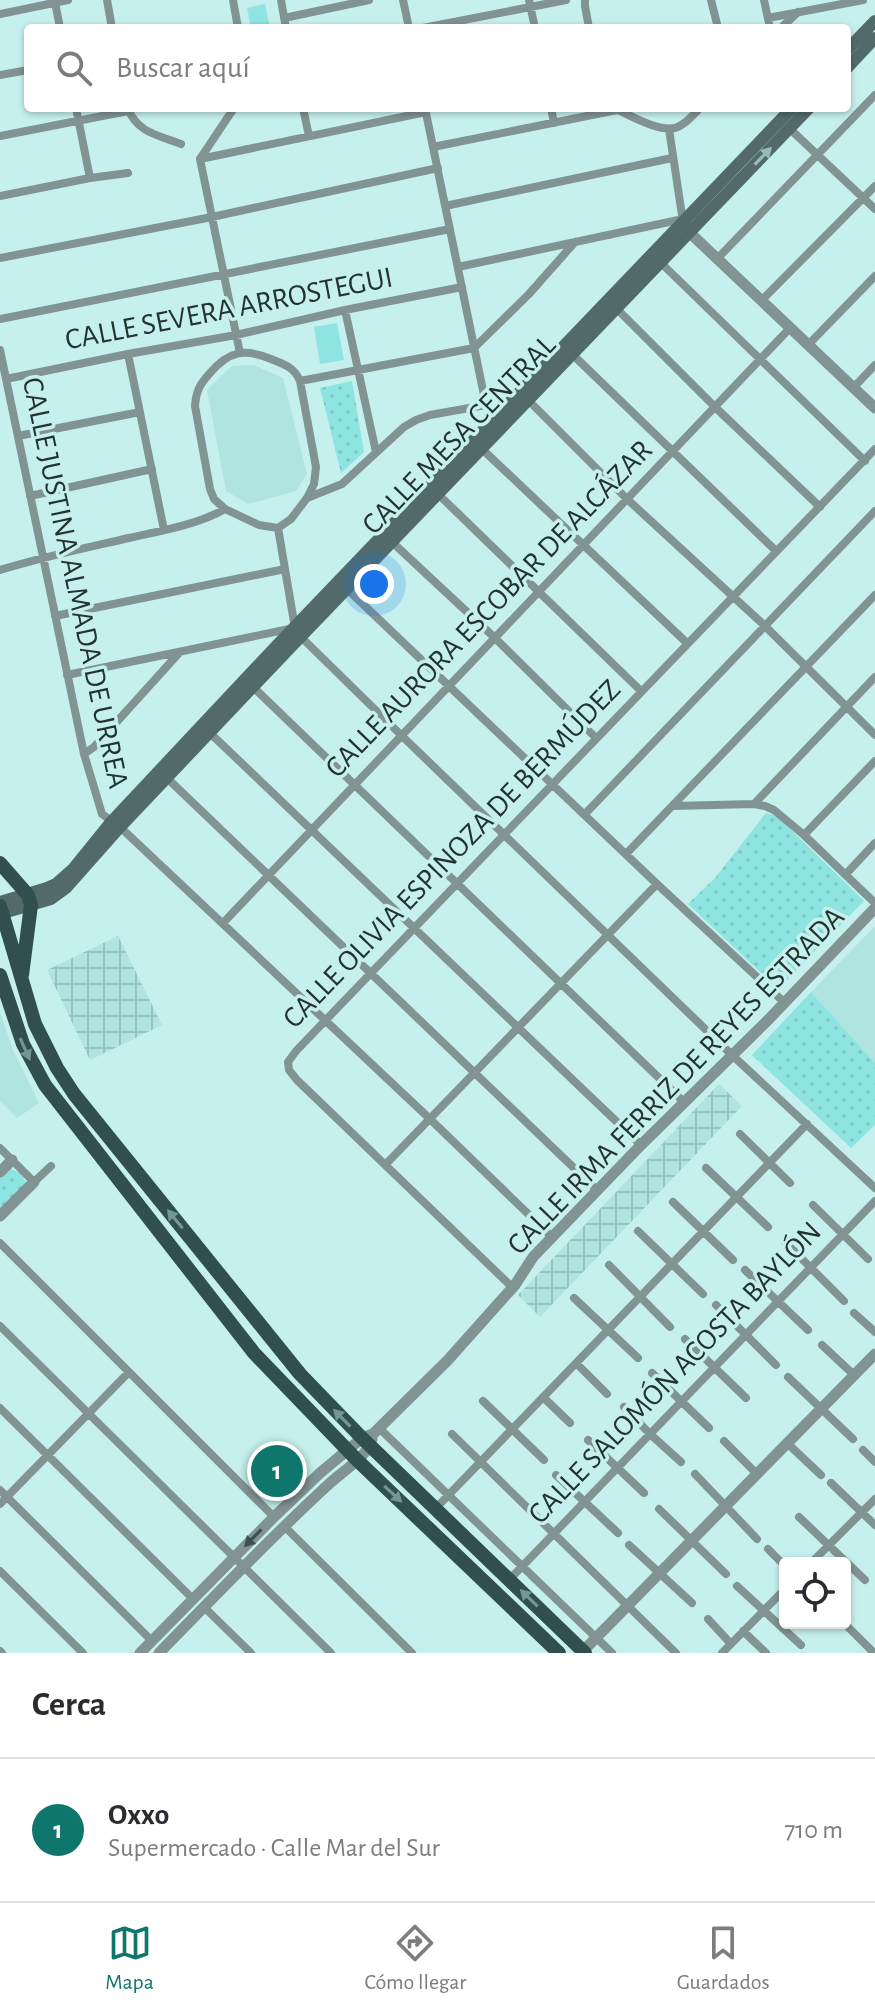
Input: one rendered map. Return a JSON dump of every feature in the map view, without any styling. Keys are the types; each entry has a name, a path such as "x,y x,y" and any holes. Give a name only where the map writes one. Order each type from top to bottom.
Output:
{"main road":[{"path":"851,46 873,25"},
{"path":"851,64 875,38"},
{"name":"CALLE MESA CENTRAL","path":"0,909 29,900 73,869 500,421 788,112"},
{"name":"CALLE MESA CENTRAL","path":"116,824 167,778 253,687 298,632 347,589 482,449 500,421 528,400 660,262 685,224 805,112"},
{"path":"0,863 29,900 21,981"},
{"path":"0,909 35,1024 44,1046 74,1094 300,1374 371,1436 435,1509 584,1652"},
{"path":"1,981 23,1044 57,1103 254,1353 352,1455 559,1653"}],"street":[{"path":"0,14 68,0"},
{"path":"107,0 111,24"},
{"path":"233,0 237,24"},
{"path":"281,0 285,24"},
{"path":"284,18 369,0"},
{"path":"403,0 408,24"},
{"path":"440,24 530,3 566,0"},
{"path":"585,0 588,24"},
{"path":"711,0 717,24"},
{"path":"764,0 769,24"},
{"path":"768,18 863,0"},
{"path":"56,1 59,24"},
{"path":"530,3 534,24"},
{"path":"785,24 799,11"},
{"path":"0,75 24,71"},
{"path":"717,259 875,95"},
{"path":"77,112 90,178"},
{"path":"0,136 116,112"},
{"path":"129,112 140,127 181,144"},
{"path":"231,112 200,159 240,353"},
{"path":"304,112 309,136"},
{"path":"200,159 417,112"},
{"path":"426,112 486,405 500,421"},
{"path":"552,112 554,123"},
{"path":"433,147 602,112"},
{"path":"622,112 669,129 684,124 696,112"},
{"path":"669,129 685,224 717,259 875,408"},
{"path":"790,129 875,209"},
{"path":"445,206 672,158"},
{"path":"0,258 212,217 438,168"},
{"path":"0,196 128,173"},
{"path":"761,301 875,186"},
{"path":"458,267 575,242 685,224"},
{"path":"0,319 450,229"},
{"path":"300,381 474,348 529,294 575,242"},
{"path":"660,262 865,461"},
{"path":"808,345 875,276"},
{"name":"CALLE SEVERA ARROSTEGUI","path":"6,379 462,287"},
{"path":"616,308 820,507"},
{"path":"345,310 376,452"},
{"name":"CALLE AURORA ESCOBAR DE ALCÁZAR","path":"223,923 790,328"},
{"name":"CALLE JUSTINA ALMADA DE URREA","path":"0,350 84,754 102,814 223,923 552,1237"},
{"path":"240,353 256,353 289,366 300,381 316,467 314,484 291,519 278,528 259,525 225,509 214,499 195,406 196,393 219,363 240,353"},
{"path":"128,354 164,530"},
{"path":"572,354 776,551"},
{"path":"853,388 875,365"},
{"path":"528,400 627,499 764,625 875,735"},
{"path":"307,498 342,484 404,427 416,420 486,405"},
{"path":"18,436 140,412"},
{"path":"482,449 687,643"},
{"name":"CALLE OLIVIA ESPINOZA DE BERMÚDEZ","path":"513,1288 297,1080 289,1070 288,1062 457,882 875,449"},
{"path":"30,496 152,469"},
{"path":"438,494 641,691"},
{"path":"0,570 42,557 164,530 225,509"},
{"path":"585,814 875,511"},
{"path":"278,528 298,632 732,1055 875,1188"},
{"path":"392,542 596,738"},
{"path":"55,616 285,569"},
{"path":"347,589 785,1003"},
{"path":"626,854 875,595"},
{"path":"67,675 298,632"},
{"path":"84,754 94,747 180,652"},
{"path":"754,804 875,677"},
{"path":"253,687 684,1102"},
{"path":"210,733 641,1145"},
{"path":"804,835 875,761"},
{"path":"167,778 598,1191"},
{"name":"CALLE IRMA FERRIZ DE REYES ESTRADA","path":"352,1455 447,1361 513,1288 533,1257 552,1237 785,1003 875,906 846,874 774,810 754,804 673,806"},
{"path":"846,874 875,843"},
{"path":"386,1164 657,884"},
{"path":"435,1509 807,1124"},
{"path":"740,1134 790,1183"},
{"path":"0,1148 34,1182"},
{"path":"0,1172 12,1160"},
{"path":"0,1216 51,1166"},
{"path":"706,1168 768,1227"},
{"name":"CALLE SALOMÓN ACOSTA BAYLÓN","path":"510,1579 875,1201"},
{"path":"673,1202 733,1260"},
{"path":"813,1205 868,1259"},
{"path":"638,1231 703,1294"},
{"path":"785,1242 844,1301"},
{"path":"0,1243 274,1517"},
{"path":"609,1265 670,1327"},
{"path":"745,1270 808,1330"},
{"path":"574,1298 638,1358"},
{"path":"716,1305 776,1365"},
{"path":"854,1313 875,1332"},
{"path":"0,1326 331,1653"},
{"path":"685,1339 746,1398"},
{"path":"822,1345 854,1375"},
{"path":"584,1652 875,1354"},
{"path":"576,1363 607,1394"},
{"path":"129,1372 48,1456 2,1497 152,1641"},
{"path":"652,1373 709,1428"},
{"path":"788,1377 853,1439"},
{"path":"543,1397 570,1423"},
{"path":"483,1401 544,1460"},
{"path":"624,1407 681,1462"},
{"path":"0,1408 193,1599"},
{"path":"452,1434 676,1653"},
{"path":"371,1436 448,1496 612,1653"},
{"path":"588,1440 644,1493"},
{"path":"724,1441 757,1474"},
{"path":"787,1443 821,1475"},
{"path":"863,1450 875,1462"},
{"path":"140,1653 274,1517 352,1455"},
{"path":"164,1651 352,1455"},
{"path":"695,1474 757,1539"},
{"path":"556,1475 618,1533"},
{"path":"831,1483 875,1525"},
{"path":"817,1557 875,1499"},
{"path":"659,1509 726,1574"},
{"path":"799,1517 865,1580"},
{"path":"284,1526 412,1653"},
{"path":"629,1545 692,1603"},
{"path":"768,1549 779,1560"},
{"path":"0,1571 83,1653"},
{"path":"737,1586 801,1645"},
{"path":"722,1653 779,1595"},
{"path":"204,1607 251,1653"},
{"path":"708,1619 731,1644"},
{"path":"850,1629 874,1653"},
{"path":"743,1631 766,1653"}],"shaded area":[{"path":"265,4 269,24 250,24 247,8"},
{"path":"337,323 344,360 320,364 314,327"},
{"path":"254,365 283,378 307,474 296,491 248,504 226,491 207,390 232,366"},
{"path":"352,381 364,452 341,473 320,388"},
{"path":"766,813 777,816 864,901 778,989 688,904 715,878"},
{"path":"875,926 875,1063 811,992"},
{"path":"118,936 162,1025 90,1060 47,970"},
{"path":"811,992 875,1063 875,1125 851,1148 752,1055"},
{"path":"0,1012 13,1050 39,1103 17,1118 0,1101"},
{"path":"719,1084 742,1106 540,1317 518,1295"},
{"path":"9,1169 20,1174 26,1185 0,1210 0,1178"}],"place":[{"name":"Oxxo","path":"277,1471"}]}
